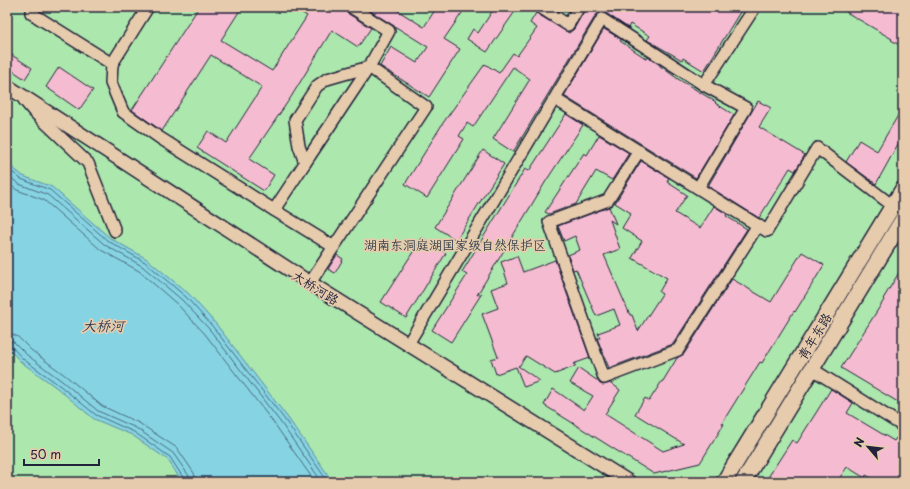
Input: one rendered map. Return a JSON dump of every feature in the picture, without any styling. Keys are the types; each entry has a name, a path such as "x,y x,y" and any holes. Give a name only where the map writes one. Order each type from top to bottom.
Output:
{"main road":[{"name":"青年东路","path":"724,482 903,189"},
{"name":"青年东路","path":"743,482 903,219"}],"street":[{"path":"35,7 32,13 112,64"},
{"path":"148,7 112,64 111,83 123,112 160,138 334,248"},
{"path":"274,210 369,67 388,31 351,7"},
{"path":"540,7 568,25 579,7"},
{"path":"704,84 755,7"},
{"path":"408,344 602,19 704,84 746,108 698,188"},
{"path":"305,163 299,146 295,120 317,86 327,79 369,67"},
{"path":"310,283 426,107 369,67"},
{"name":"大桥河路","path":"7,86 310,283 629,482"},
{"path":"19,94 34,112 88,163 115,231"},
{"path":"555,99 767,231 817,148 893,206"},
{"path":"639,151 608,200 550,222 604,378 678,350 758,225"},
{"path":"812,369 903,426"}],"green space":[{"name":"湖南东洞庭湖国家级自然保护区","path":"7,7 903,7 903,482 7,482"}],"water":[{"name":"大桥河","path":"7,163 23,176 52,187 110,238 147,259 189,294 216,324 288,418 333,482 182,482 168,460 132,435 94,419 57,388 21,362 7,347"}],"building":[{"path":"199,7 242,7 221,40 272,71 307,16 293,7 344,7 347,13 371,28 358,47 332,30 291,97 249,159 274,175 264,191 197,148 208,131 226,143 262,87 211,55 162,131 132,110"},
{"path":"368,7 392,7 424,27 437,7 442,11 444,7 466,7 444,39 460,49 429,97 380,66 391,47 417,63 428,47 367,9"},
{"path":"495,7 518,7 487,52 467,39 473,29 478,33"},
{"path":"586,7 743,7 704,71 683,58 682,60 647,40 650,36 630,24 628,28 606,13 599,13 596,15 513,152 493,139 530,79 513,67 473,127 467,123 459,136 464,139 427,198 405,184 443,123 485,64 499,73 513,53 517,56 537,28 530,23 536,13 569,33 574,29"},
{"path":"850,7 899,7 903,9 903,47 846,12"},
{"path":"604,29 621,39 620,41 647,59 648,57 678,79 716,102 715,103 734,115 696,178 564,96"},
{"path":"7,52 32,68 25,79 7,67"},
{"path":"59,67 93,90 79,110 46,87"},
{"path":"758,101 771,108 759,127 805,155 795,171 790,168 759,218 708,186"},
{"path":"903,107 903,135 876,184 846,162 859,140 877,151"},
{"path":"566,114 583,125 546,181 477,295 482,293 451,342 432,330 467,275 462,272 525,169 529,171"},
{"path":"599,135 629,153 612,180 596,171 576,204 549,214 545,212 584,153 587,155"},
{"path":"483,150 504,164 456,240 435,227"},
{"path":"641,161 669,178 667,182 687,195 675,213 700,228 714,206 727,214 726,216 747,229 673,344 609,368 597,338 600,338 598,333 620,325 614,309 596,316 576,269 573,270 568,255 580,250 575,236 564,241 558,226 609,207 616,224 610,220 620,249 604,255 638,331 662,294 659,292 667,278 632,258 642,241 622,228 631,213 615,203"},
{"path":"422,238 446,253 406,318 381,302"},
{"path":"802,252 824,265 762,363 760,362 722,423 724,424 700,463 654,474 544,405 553,389 584,410 593,396 570,383 579,368 600,384 603,385 611,383 620,390 605,414 663,451 684,444 635,414 645,398 649,401 677,358 684,354 732,279 771,302"},
{"path":"337,255 343,259 335,273 328,269"},
{"path":"517,256 523,272 555,260 590,358 573,364 576,366 555,374 526,356 518,366 540,381 524,387 516,367 496,374 491,359 498,357 482,314 498,308 491,289 508,283 501,262"},
{"path":"903,266 903,405 841,368 884,300 883,299"},
{"path":"831,389 853,403 847,413 894,441 896,438 903,443 903,482 878,482 866,475 865,478 847,467 837,482 765,482 792,440 797,443"}]}
